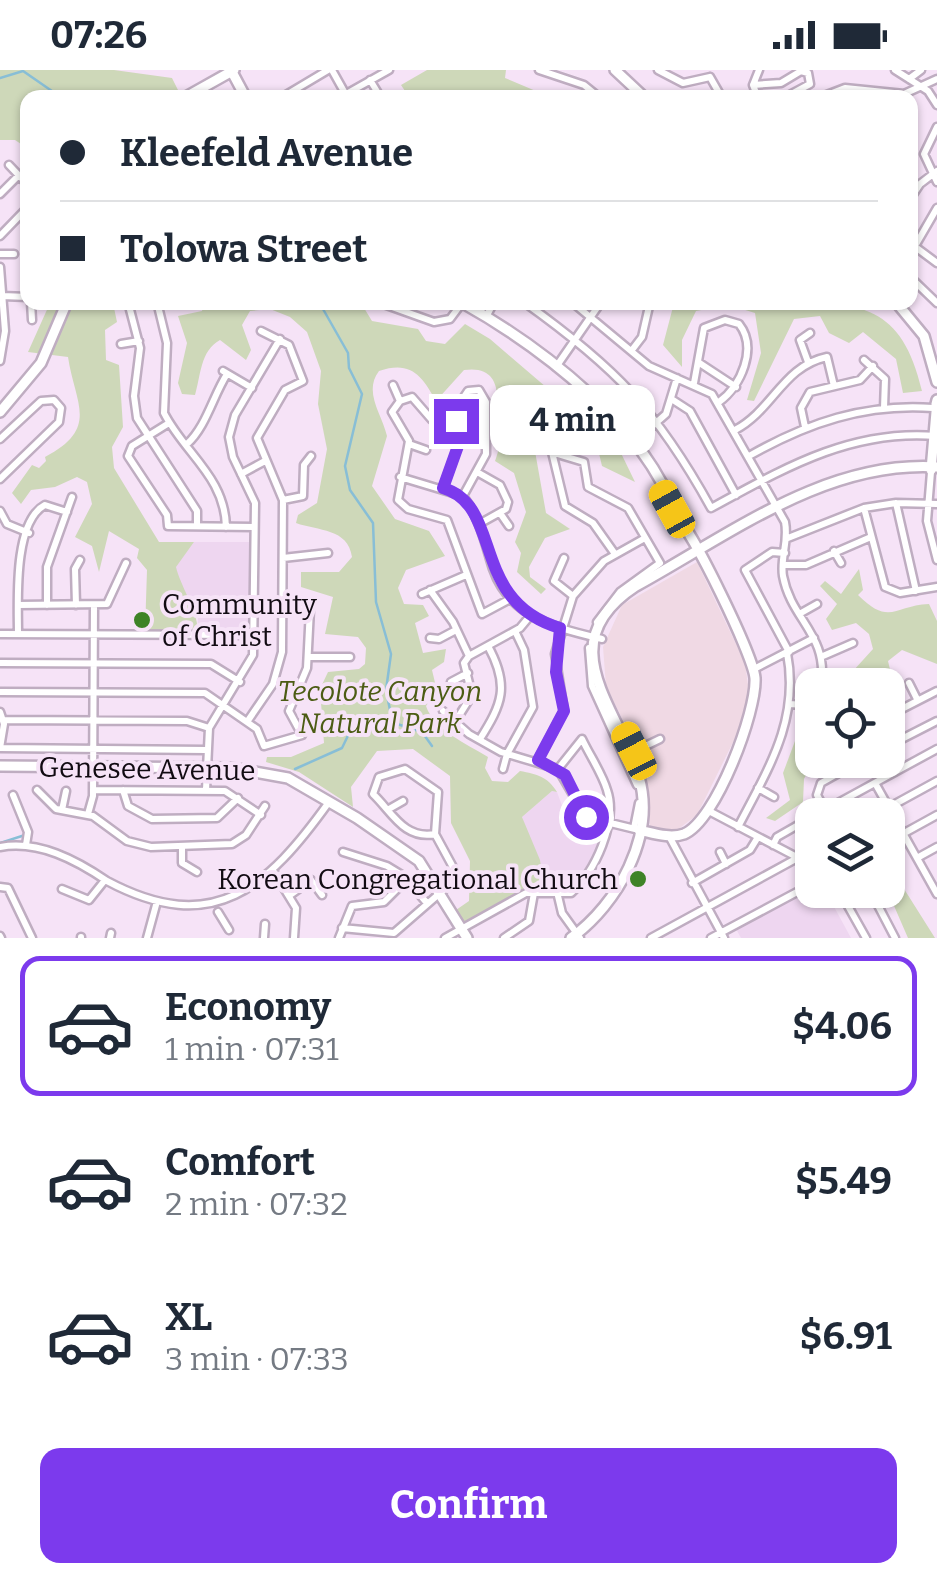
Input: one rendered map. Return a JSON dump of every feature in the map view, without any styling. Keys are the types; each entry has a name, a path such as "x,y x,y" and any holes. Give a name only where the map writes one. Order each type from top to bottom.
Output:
{"main road":[{"path":"191,90 229,71"},
{"path":"197,90 229,71"},
{"path":"0,409 41,363 62,310"},
{"path":"475,310 556,367 608,412 633,443 708,572 754,669 750,721 706,810 690,830 669,836 639,830"},
{"path":"903,310 919,328 936,364 937,382"},
{"path":"596,638 625,600 779,510 855,474 934,470 936,407"},
{"path":"576,936 616,889 630,864 639,830 642,795 630,749 603,688 596,638 621,596 663,566 698,555"},
{"name":"Genesee Avenue","path":"0,768 272,773 329,803 416,863 440,894 462,934"}],"street":[{"path":"294,90 330,70"},
{"path":"354,90 388,70"},
{"path":"538,70 587,90"},
{"path":"570,80 573,70"},
{"path":"658,70 683,83 710,77 716,70"},
{"path":"755,90 753,85 760,70"},
{"path":"895,70 922,88 937,105"},
{"path":"909,79 921,70"},
{"path":"753,85 775,84 802,71 809,76 810,84 799,90"},
{"path":"710,77 717,90"},
{"path":"915,90 937,79"},
{"path":"370,80 376,90"},
{"path":"937,127 924,154 937,182"},
{"path":"0,194 18,176 9,166"},
{"path":"918,190 935,172"},
{"path":"918,237 937,208"},
{"path":"0,236 20,215"},
{"path":"0,254 14,254"},
{"path":"0,267 0,361"},
{"path":"918,285 937,304"},
{"path":"30,310 32,320"},
{"path":"130,310 139,341 134,402 146,437 173,469 197,510 197,526"},
{"path":"159,310 167,343 162,402 169,423 188,444 224,502 226,526"},
{"path":"400,310 434,322 450,319 457,310"},
{"path":"486,316 489,310"},
{"path":"534,310 612,370 659,422 711,508 835,447 889,436 936,436"},
{"path":"582,310 658,373 694,382 719,402 779,510 788,538 783,566 785,584 823,656 822,668"},
{"path":"556,367 597,310"},
{"path":"632,350 642,337 648,310"},
{"path":"694,382 704,328 725,320 740,324 747,336 748,351 736,387 719,402"},
{"path":"247,722 279,670 282,610 283,500 258,444 260,431 285,390 303,381 294,351 280,339 261,331"},
{"path":"808,362 800,340 810,333"},
{"path":"206,790 209,728 252,660 254,635 254,497 229,437 236,414 280,339"},
{"path":"121,344 139,341"},
{"path":"735,430 757,418 787,378 808,362 828,360 834,386"},
{"path":"864,360 884,379 884,408"},
{"path":"698,362 736,387"},
{"path":"805,427 800,414 806,397 860,380 872,366"},
{"path":"188,444 200,430 225,373 252,388"},
{"path":"633,443 659,422 672,400 677,378"},
{"path":"393,384 400,401"},
{"path":"51,399 53,388"},
{"path":"443,488 458,446 458,406 473,389 481,392 486,402 482,416 486,454 462,496"},
{"path":"456,421 432,420 412,396 400,401 392,412 408,444 396,495 402,504 446,520 481,612 510,599"},
{"path":"0,479 60,422 61,408 51,399"},
{"path":"0,438 40,402 51,399"},
{"path":"672,400 690,411 736,495"},
{"path":"749,456 805,427 884,408 936,407"},
{"path":"169,423 132,446 129,459 167,514 168,526 254,527"},
{"path":"408,444 426,450"},
{"path":"615,554 593,523 565,506 553,450 584,462 588,487 624,504 663,566"},
{"path":"283,500 303,496 304,465 311,456"},
{"path":"242,474 266,461"},
{"path":"934,470 932,504 937,560"},
{"path":"477,472 500,484 507,498 500,513 479,524"},
{"path":"400,477 462,496 479,524 494,570 510,599 530,616 596,638 592,686 637,786 639,830 583,814 568,779 558,769 507,754 480,740 444,711"},
{"path":"47,605 47,568 72,497"},
{"path":"788,538 864,508 896,503 932,504"},
{"path":"896,503 916,590"},
{"path":"18,634 18,563 29,532 41,507 66,512"},
{"path":"864,508 878,574 892,592 937,587"},
{"path":"0,510 7,524 29,532"},
{"path":"500,513 510,526"},
{"path":"783,566 806,564 871,537"},
{"path":"538,760 564,711 556,672 560,628 573,596 588,576 615,554 645,538"},
{"path":"834,550 841,563"},
{"path":"738,826 785,732 791,704 788,653 746,572 775,551 785,553"},
{"path":"283,558 328,553"},
{"path":"564,558 554,582 573,596"},
{"path":"76,605 75,569 80,560"},
{"path":"18,605 110,602 126,563"},
{"path":"494,570 506,566"},
{"path":"466,575 426,592 456,630 469,656"},
{"path":"800,613 817,604"},
{"path":"88,814 93,790 94,605"},
{"path":"0,692 202,692 247,722 260,734 264,746 302,735 289,711 300,693 308,657 310,609 253,609"},
{"path":"456,722 472,695 464,663 530,616"},
{"path":"430,638 439,639 456,630"},
{"path":"503,769 532,706 524,647 514,631"},
{"path":"0,634 254,635"},
{"path":"754,669 814,638"},
{"path":"823,656 853,644"},
{"path":"480,740 502,703 498,666 488,646"},
{"path":"308,657 350,657"},
{"path":"0,663 211,664 240,682"},
{"path":"451,682 468,673"},
{"path":"908,683 918,700"},
{"path":"905,707 937,691"},
{"path":"791,704 795,704"},
{"path":"206,750 0,748 2,716 187,721 209,728"},
{"path":"905,737 937,721"},
{"path":"630,749 660,738"},
{"path":"445,938 462,934 526,893 571,893 586,875 600,850 607,822 608,791 582,739 558,769"},
{"path":"847,798 937,749"},
{"path":"342,928 394,933 413,920 456,874 435,834 439,798 429,787 398,769 377,780 372,794 399,824 416,834 435,834"},
{"path":"818,798 821,783 830,778"},
{"path":"905,799 937,781"},
{"path":"875,783 883,798"},
{"path":"758,788 774,796"},
{"path":"37,790 50,806 88,814 144,846 232,844 246,836 265,806"},
{"path":"62,810 66,790"},
{"path":"93,790 225,791 261,815"},
{"path":"123,790 128,806 152,819 218,818 238,798"},
{"path":"13,795 28,832 26,846"},
{"path":"389,809 403,801"},
{"path":"206,916 218,912 294,854 329,803"},
{"path":"706,810 795,857"},
{"path":"905,832 937,815"},
{"path":"772,845 777,837 795,827"},
{"path":"669,836 722,935"},
{"path":"692,883 750,850 758,837"},
{"path":"905,837 934,881 937,894"},
{"path":"0,846 26,846 74,859 104,880 156,905 192,916"},
{"path":"182,847 182,863 197,872"},
{"path":"917,858 937,847"},
{"path":"343,852 387,866 406,879 426,902"},
{"path":"720,852 726,864"},
{"path":"652,938 795,859"},
{"path":"274,872 290,895 298,918 294,938"},
{"path":"338,938 352,906 384,902 406,879"},
{"path":"62,889 89,900 104,880"},
{"path":"290,895 311,880 322,895"},
{"path":"2,887 32,938"},
{"path":"504,938 529,921 534,893"},
{"path":"711,938 795,894"},
{"path":"558,896 562,913 576,936"},
{"path":"147,938 156,905"},
{"path":"850,908 866,938"},
{"path":"879,908 894,938"},
{"path":"218,912 230,930"},
{"path":"264,938 265,924"}],"shaded area":[{"path":"194,542 249,542 250,632 197,632 198,618 182,595 175,567"},
{"path":"697,562 745,663 749,692 745,718 697,815 677,830 650,828 645,765 606,686 603,647 622,605"},
{"path":"552,791 557,792 568,822 601,839 583,875 567,891 546,891 522,817"},
{"path":"795,897 795,908 835,908 851,938 741,938 736,929"}],"green space":[{"path":"0,70 114,70 172,78 178,90 20,90 20,143 0,140"},
{"path":"427,70 506,70 505,78 533,90 404,90 401,85"},
{"path":"47,310 114,310 117,322 105,330 106,360 119,365 123,427 112,447 114,468 159,542 194,542 176,567 196,618 197,632 145,631 147,570 137,558 139,549 109,531 99,572 92,546 75,537 92,504 87,482 77,477 55,487 31,490 21,504 12,493 32,465 39,468 45,457 73,436 80,414 68,357 28,352"},
{"name":"Tecolote Canyon Natural Park","path":"260,310 250,311 242,325 251,350 246,360 220,340 208,350 195,395 182,394 178,383 187,343 178,316 202,311"},
{"name":"Tecolote Canyon Natural Park","path":"272,310 365,310 372,321 418,329 426,341 445,344 465,324 490,339 546,387 558,390 580,419 597,423 620,451 635,482 602,466 588,435 540,418 534,422 533,440 546,513 570,529 545,538 529,567 530,577 546,589 541,594 517,572 521,553 515,542 526,512 514,473 495,461 499,440 497,391 492,378 474,369 464,370 436,401 426,384 407,369 379,371 375,379 373,395 387,436 372,486 395,519 429,531 445,556 406,570 398,588 404,604 423,605 429,616 415,623 423,653 446,649 444,662 432,670 437,691 426,706 444,729 488,757 485,768 492,781 508,782 520,771 532,773 557,792 552,791 522,817 540,860 545,890 525,889 463,926 456,910 469,901 470,861 451,823 450,776 413,749 377,751 351,787 353,807 299,772 266,762 267,757 291,757 324,743 320,689 328,672 359,669 365,664 366,648 358,637 325,634 333,597 301,587 301,572 339,572 352,557 345,541 338,536 296,523 298,515 317,503 327,449 318,404 321,371 307,332 290,317"},
{"path":"672,310 702,310 696,311 682,340 682,367 663,345"},
{"path":"745,310 864,310 874,314 903,341 922,391 903,393 896,359 863,332 849,343 829,333 820,316 794,319 754,401 747,400 761,353 755,313"},
{"path":"859,569 863,590 858,595 878,610 893,612 929,604 937,621 937,664 902,650 888,661 890,668 856,668 873,649 869,634 856,623 832,630 826,619 837,604 820,586 825,581 841,594"},
{"path":"795,741 795,778 805,778 803,798 795,798 795,807 775,821 766,818 790,800 783,773"},
{"path":"905,890 935,938 908,938 895,908 905,908"}],"waterway":[{"path":"0,78 23,71 50,90"},
{"path":"295,769 342,748 357,717 366,715 380,723 391,715 386,690 391,654 376,602 373,523 350,490 345,466 362,394 349,368 348,353 324,310"},
{"path":"388,721 422,732 432,746"},
{"path":"0,843 25,835"}],"place":[{"name":"Community of Christ","path":"142,620"},
{"name":"Korean Congregational Church","path":"638,879"}],"route":[{"path":"456,421 458,446 443,488 455,491 469,504 498,581 510,599 530,616 560,628 555,654 564,711 541,747 538,760 565,775 586,817"}]}
